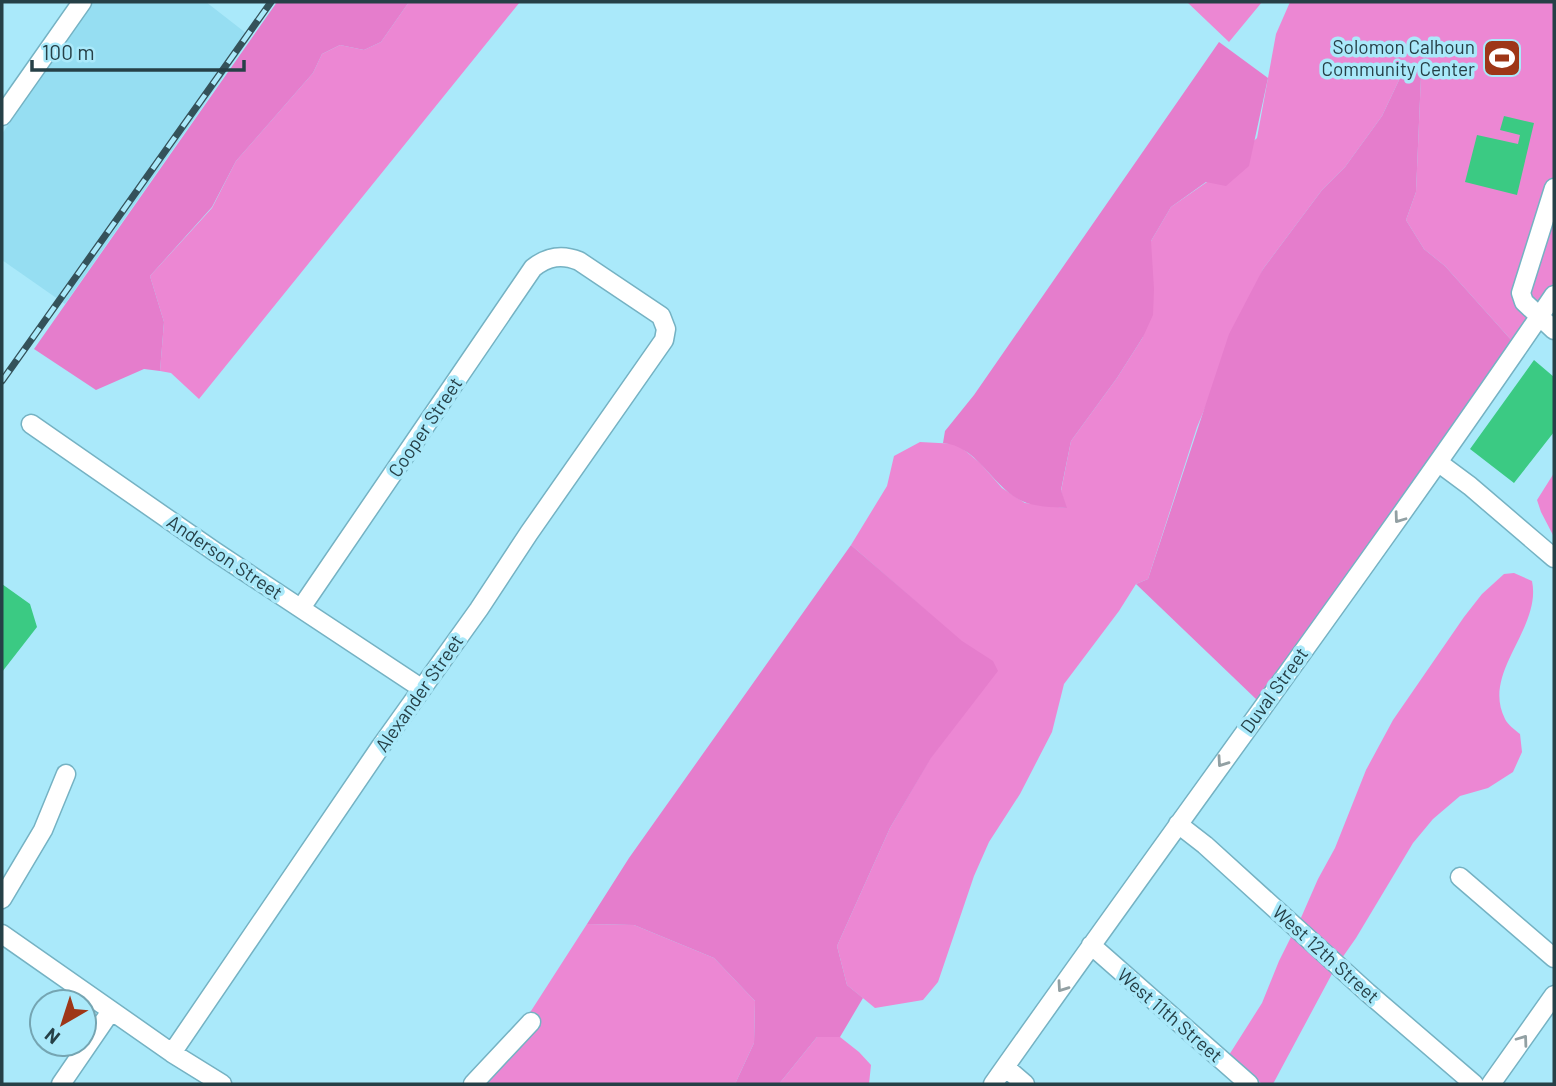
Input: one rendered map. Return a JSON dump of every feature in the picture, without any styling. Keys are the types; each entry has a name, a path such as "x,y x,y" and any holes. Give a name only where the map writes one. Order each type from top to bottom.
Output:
{"street":[{"path":"2,116 82,2"},
{"path":"1554,188 1521,289 1524,302 1554,330"},
{"name":"Cooper Street","path":"301,608 533,268 542,261 558,256 579,261 656,312 665,323 666,333"},
{"name":"Duval Street","path":"993,1084 1439,463 1554,295"},
{"name":"Alexander Street","path":"172,1053 666,333"},
{"name":"Anderson Street","path":"31,424 214,551 421,688"},
{"path":"1439,463 1554,558"},
{"path":"2,899 43,830 66,774"},
{"name":"West 12th Street","path":"1178,824 1474,1084"},
{"path":"1460,877 1554,958"},
{"path":"2,934 172,1053 222,1084"},
{"name":"West 11th Street","path":"1091,946 1250,1084"},
{"path":"1491,1084 1554,995"},
{"path":"61,1084 111,1011"},
{"path":"473,1084 531,1022"},
{"path":"1005,1067 1025,1084"}],"shaded area":[{"path":"91,2 206,2 251,37 65,304 2,260 2,134"},
{"path":"277,2 409,2 381,42 364,50 340,45 322,54 313,73 236,161 212,207 150,276 164,322 160,371 144,369 96,390 34,349"},
{"path":"409,2 520,2 199,399 171,373 160,371 164,322 150,276 212,208 236,161 313,73 322,54 340,45 364,50 381,42"},
{"path":"1187,2 1262,2 1229,42"},
{"path":"1290,2 1554,2 1554,282 1513,342 1445,266 1424,249 1406,220 1416,192 1421,76 1408,61 1382,116 1345,167 1322,190 1263,269 1197,427 1148,579 1136,584 1064,684 1052,732 1020,794 989,842 974,876 938,982 923,1000 875,1008 847,985 837,946 890,828 931,757 996,672 851,545 887,486 894,456 920,442 957,444 980,463 1002,488 1025,503 1066,508 1061,491 1071,441 1143,337 1151,241 1171,207 1207,182 1257,138 1276,34"},
{"path":"1219,42 1268,78 1249,166 1226,186 1206,182 1171,207 1151,241 1153,315 1143,337 1117,378 1071,441 1061,490 1067,508 1038,506 1022,501 1011,495 966,451 943,443 945,431 974,395"},
{"path":"1408,61 1421,76 1416,192 1406,220 1424,249 1445,266 1513,342 1346,581 1257,700 1136,584 1148,579 1229,334 1263,269 1322,190 1345,167 1382,116"},
{"path":"1504,116 1534,123 1517,195 1465,182 1477,135 1518,144 1520,135 1500,130"},
{"path":"1534,360 1554,377 1554,432 1514,483 1470,449"},
{"path":"1554,473 1554,537 1537,500"},
{"path":"851,545 962,641 993,661 998,671 931,758 890,828 837,946 847,985 863,998 840,1037 817,1037 779,1084 735,1084 754,1043 755,1001 714,958 634,925 587,924 629,858"},
{"path":"1514,573 1532,581 1533,599 1529,616 1500,684 1500,702 1506,721 1520,734 1522,752 1513,772 1488,788 1460,796 1433,819 1413,843 1342,958 1300,920 1335,848 1366,770 1393,720 1464,617 1482,594 1504,574"},
{"path":"2,584 30,604 37,627 2,672"},
{"path":"587,924 634,925 714,958 755,1001 754,1043 735,1084 484,1084"},
{"path":"1292,935 1333,972 1273,1084 1262,1084 1229,1055 1262,1003"},
{"path":"817,1037 840,1037 859,1052 871,1065 869,1084 779,1084"}],"railway":[{"path":"2,381 271,2"}],"place":[{"name":"Solomon Calhoun Community Center","path":"1502,58"}]}
